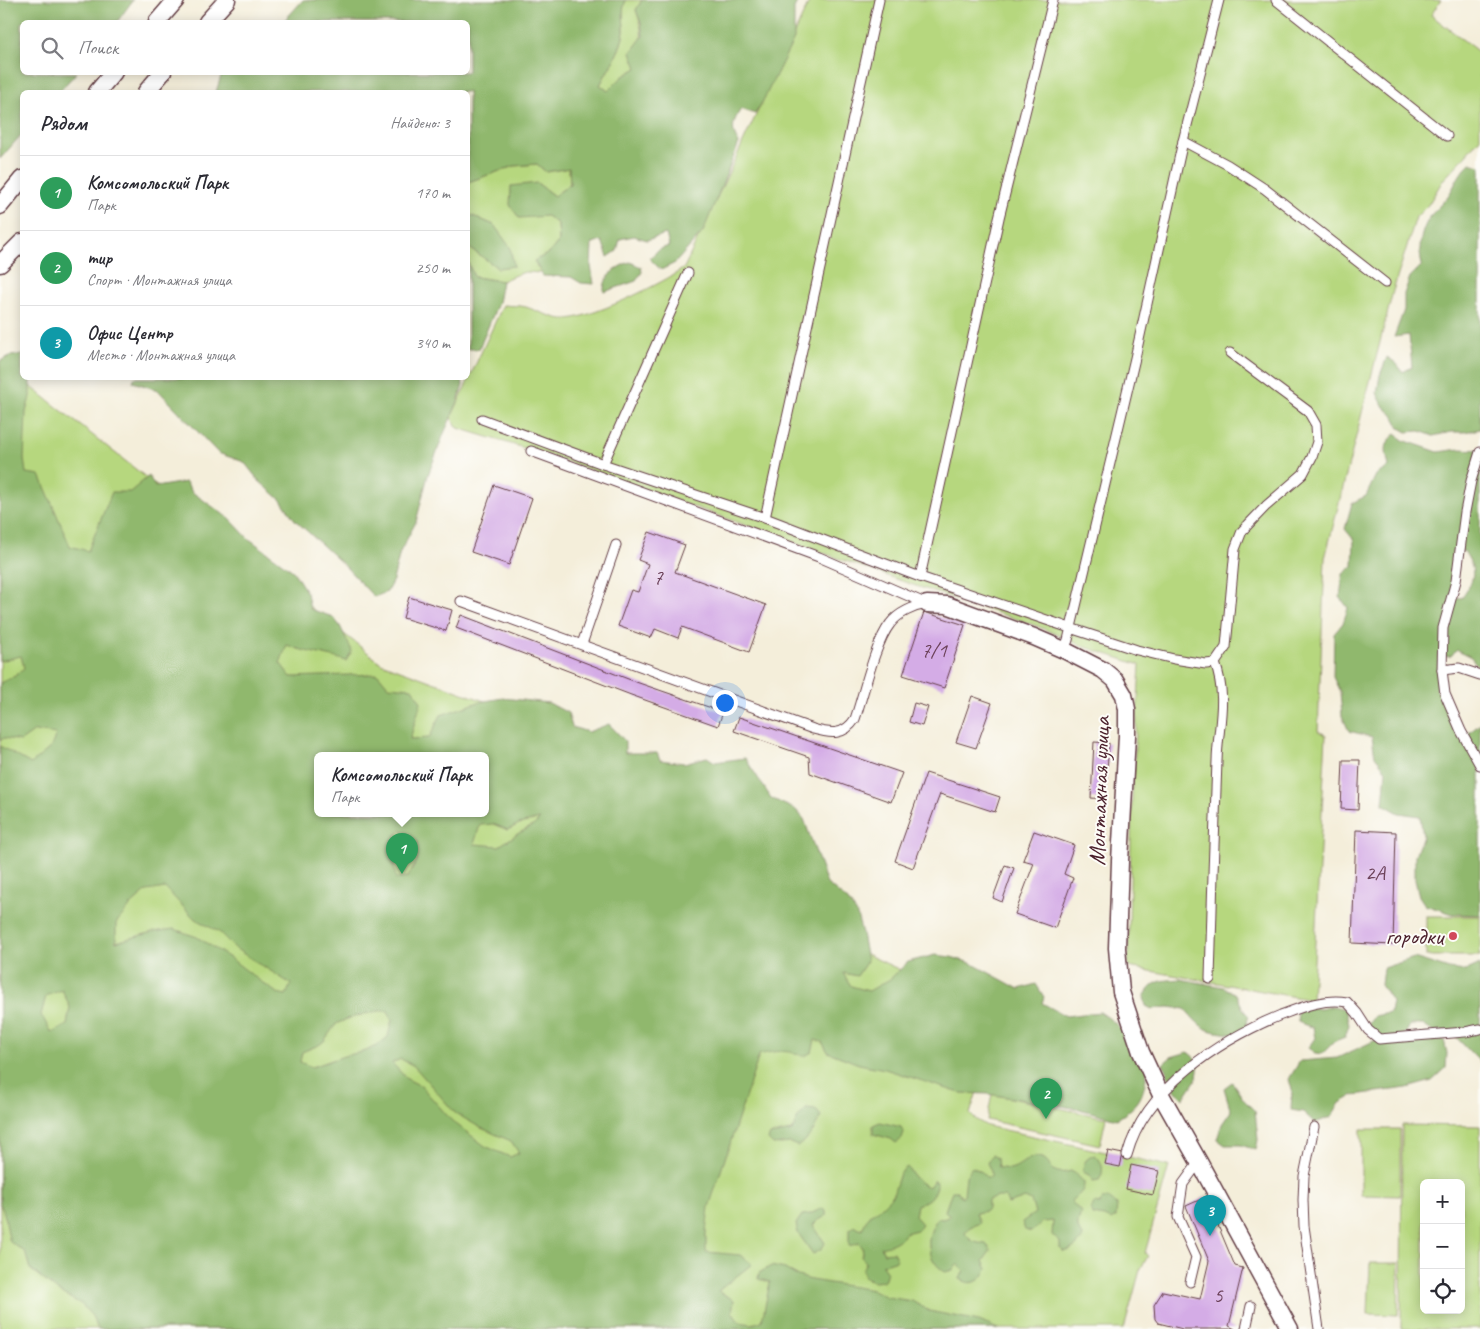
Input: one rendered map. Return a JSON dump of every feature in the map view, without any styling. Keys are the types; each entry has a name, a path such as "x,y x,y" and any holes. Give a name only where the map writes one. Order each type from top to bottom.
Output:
{"street":[{"path":"159,20 176,0"},
{"path":"209,20 227,0"},
{"path":"99,90 111,75"},
{"path":"148,90 160,75"},
{"path":"0,206 20,181"},
{"path":"0,264 20,244"},
{"name":"Монтажная улица","path":"927,604 948,605 1064,650 1103,670 1115,680 1124,695 1127,709 1127,736 1117,948 1121,992 1141,1052 1161,1096 1290,1329"}],"lane":[{"path":"765,518 879,0"},
{"path":"920,577 999,218 1052,0"},
{"path":"1064,650 1135,358 1183,141 1219,0"},
{"path":"1276,0 1447,136"},
{"path":"1183,141 1228,164 1265,189 1385,283"},
{"path":"603,464 688,273"},
{"path":"482,419 603,464 765,518 920,577 1070,628 1155,654 1206,664 1215,663 1226,647 1235,549 1242,531 1266,506 1303,474 1317,442 1316,425 1308,410 1230,353"},
{"path":"531,451 819,557 927,604"},
{"path":"1480,452 1471,481 1465,512 1456,582 1443,628 1442,670 1445,694 1461,731 1480,765"},
{"path":"582,644 616,545"},
{"name":"Монтажная улица","path":"461,601 812,729 832,733 849,728 855,718 881,640 891,622 917,606 927,604"},
{"path":"1210,979 1217,752 1223,697 1220,677 1215,663"},
{"path":"1442,670 1460,668 1480,674"},
{"path":"1127,1155 1137,1130 1161,1096 1190,1068 1226,1042 1262,1023 1298,1008 1330,1001 1347,1002 1358,1012 1368,1030 1380,1039 1480,1029"},
{"path":"1314,1127 1304,1176 1303,1200 1304,1226 1319,1329"},
{"path":"1190,1282 1196,1257 1178,1217 1184,1184 1199,1162"},
{"path":"1246,1329 1251,1306"}],"green space":[{"path":"0,0 133,0 118,20 20,20 20,75 74,75 61,90 20,90 20,136 0,159"},
{"path":"303,0 626,0 623,11 623,38 618,52 600,85 608,91 622,77 637,68 631,52 643,36 636,10 642,0 798,0 794,8 794,39 763,101 755,114 741,109 736,118 734,134 739,143 703,232 675,263 661,270 650,259 658,250 669,246 666,234 647,240 634,236 620,239 617,251 608,257 602,241 592,244 591,266 594,284 581,283 571,277 543,276 534,261 549,253 559,241 558,224 547,216 519,218 510,205 511,186 537,183 554,196 570,184 569,168 546,172 537,164 514,166 470,181 470,90 217,90 221,75 470,75 470,20 285,20"},
{"path":"626,0 642,0 636,10 641,26 641,46 637,68 622,77 608,91 600,85 618,52 623,38 623,11"},
{"path":"810,0 1441,0 1431,15 1480,53 1480,138 1443,180 1428,205 1416,217 1393,291 1325,558 1318,731 1326,735 1312,1000 1128,967 1132,799 1140,665 1085,647 1037,626 913,585 557,458 458,428 451,418 503,305 526,307 562,319 573,318 606,308 624,300 684,268"},
{"path":"1470,163 1480,166 1480,378 1477,381 1480,384 1480,429 1433,436 1420,431 1407,432 1400,428 1393,415 1384,407 1377,393 1380,375 1387,357 1396,363 1403,372 1412,367 1409,335 1394,337 1404,310 1404,294 1410,277 1422,265 1420,242 1425,225 1448,196 1460,175"},
{"path":"537,164 546,172 569,168 570,184 554,196 537,183 547,216 558,224 559,241 549,253 534,261 541,273 525,272 502,281 474,277 470,268 470,248 498,268 494,225 470,215 470,181 514,166"},
{"path":"470,215 494,225 510,247 514,266 498,268 470,248"},
{"path":"630,262 641,267 642,272 636,281 604,292 604,286 611,273"},
{"path":"470,268 474,277 502,281 498,303 479,349 470,349"},
{"path":"20,355 20,380 30,380 30,397 26,412 24,459 26,473 40,475 70,546 88,551 112,492 130,492 149,476 155,487 186,482 192,492 230,519 248,538 293,571 307,593 310,609 333,617 340,626 352,651 346,661 287,645 280,663 291,677 378,674 388,686 412,688 421,702 410,739 429,738 441,715 479,702 503,698 549,703 568,713 572,727 588,732 609,724 625,741 625,753 657,753 660,760 684,763 707,757 715,762 745,758 771,798 796,810 804,819 827,884 847,900 856,912 867,961 857,976 843,973 851,986 869,991 890,979 908,962 935,955 951,957 971,963 1019,989 1036,984 1044,997 1042,1003 1066,1016 1100,1012 1116,1024 1133,1043 1148,1067 1143,1092 1137,1103 1117,1119 1079,1109 988,1094 960,1093 885,1069 859,1064 828,1052 822,1042 815,1040 812,1052 805,1056 782,1051 759,1055 709,1207 706,1232 706,1252 740,1255 752,1264 718,1291 734,1300 732,1312 739,1322 752,1324 762,1321 770,1282 758,1279 759,1273 771,1266 785,1269 795,1275 811,1280 873,1290 887,1297 912,1301 929,1311 979,1321 998,1329 98,1329 92,1316 81,1304 59,1292 30,1269 25,1252 10,1242 4,1213 0,1204 0,746 31,764 51,747 56,734 35,731 21,741 4,738 0,741 0,683 15,676 24,668 21,656 0,661 0,361 10,356","holes":["540,819 533,826 499,846 474,844 480,825 493,824 508,830 519,824","401,829 417,841 417,861 408,877 396,879 392,841","165,888 195,919 219,932 236,949 291,984 286,995 277,993 230,958 197,937 174,929 153,932 116,942 116,923 132,904 147,891","62,990 70,1007 67,1025 52,1033 41,1015 46,996","378,1011 388,1011 392,1019 388,1037 366,1051 312,1067 300,1062 302,1052 319,1045 336,1024 352,1017","401,1059 414,1066 455,1113 481,1128 511,1141 519,1153 510,1157 485,1146 452,1121 421,1086 407,1079 392,1063"]},
{"path":"0,362 20,378 20,380 23,380 381,663 760,802 847,945 1000,1017 970,1114 975,1119 987,1126 1169,1166 1145,1253 1148,1256 1140,1270 1124,1329 0,1329"},
{"path":"134,380 462,380 463,385 458,402 428,475 416,522 400,552 393,580 387,592 374,597 345,566 295,520 281,500 259,481 244,462 218,453 158,390 133,382"},
{"path":"1396,434 1403,440 1438,452 1460,449 1480,450 1480,669 1471,657 1457,650 1451,656 1441,657 1440,677 1436,689 1453,715 1456,727 1469,733 1480,724 1480,915 1453,914 1425,905 1419,896 1415,880 1415,855 1423,836 1420,816 1399,813 1383,804 1386,770 1375,756 1372,737 1349,731 1342,716 1340,692 1333,677 1334,634 1343,623 1348,608 1340,597 1343,574 1353,566 1354,540 1345,529 1352,503 1366,496 1376,475 1389,467 1386,449","holes":["1464,551 1473,570 1470,585 1462,598 1452,597 1452,553"]},
{"name":"городки","path":"1426,916 1480,916 1480,956 1426,956"},
{"path":"1414,958 1449,969 1465,971 1480,964 1480,1062 1455,1036 1432,1031 1423,1025 1410,1025 1403,1038 1444,1040 1447,1053 1446,1068 1432,1081 1407,1088 1354,1095 1340,1103 1331,1117 1315,1123 1303,1112 1291,1110 1292,1090 1289,1079 1300,1061 1337,1058 1376,1040 1366,1028 1374,1016 1390,1013 1392,1001 1381,985 1383,968"},
{"path":"1180,979 1223,987 1236,994 1244,1011 1249,1016 1244,1031 1239,1037 1204,1028 1185,1009 1168,1007 1152,1009 1146,1006 1144,997 1151,987 1159,982"},
{"path":"1305,1006 1320,1009 1333,1006 1345,1009 1349,1025 1345,1037 1335,1041 1322,1054 1315,1053 1308,1048 1315,1038 1313,1028 1298,1022 1297,1012"},
{"path":"1188,1052 1199,1062 1197,1078 1183,1099 1175,1090 1163,1064 1171,1057"},
{"path":"1232,1082 1244,1100 1255,1111 1258,1140 1256,1150 1241,1145 1225,1145 1217,1139 1222,1124 1231,1111 1224,1088"},
{"path":"992,1094 1106,1118 1100,1145 987,1120"},
{"path":"806,1109 816,1110 821,1116 805,1141 797,1146 790,1143 773,1145 768,1140 770,1135 792,1131 797,1119"},
{"path":"880,1122 901,1127 904,1132 902,1138 896,1143 891,1139 873,1134 873,1125"},
{"path":"1402,1125 1480,1126 1480,1329 1401,1329"},
{"path":"1361,1129 1400,1129 1400,1196 1361,1195"},
{"path":"992,1155 997,1158 998,1168 1009,1169 1030,1158 1043,1158 1054,1170 1058,1172 1071,1171 1084,1182 1083,1189 1071,1201 1081,1212 1078,1228 1083,1237 1075,1247 1064,1252 1060,1248 1060,1242 1052,1235 1053,1221 1043,1222 1031,1232 1025,1230 1022,1222 1035,1213 1031,1201 1025,1198 1008,1204 1005,1197 988,1200 988,1209 976,1213 980,1223 970,1227 965,1233 971,1240 986,1244 991,1250 983,1261 987,1269 985,1273 979,1280 973,1283 960,1279 964,1270 958,1264 953,1270 945,1272 939,1267 931,1254 929,1240 938,1218 943,1219 950,1216 945,1211 952,1191 957,1191 962,1198 964,1195 966,1176 972,1167 986,1177 991,1177 991,1171 987,1163"},
{"path":"1095,1155 1100,1160 1102,1170 1099,1180 1093,1181 1089,1175 1083,1172 1083,1169 1084,1163"},
{"path":"907,1167 921,1183 929,1187 934,1180 937,1182 936,1187 931,1197 917,1205 915,1216 922,1224 917,1230 905,1233 892,1244 881,1247 884,1253 893,1252 897,1260 882,1265 887,1272 884,1281 874,1282 865,1277 862,1270 866,1262 861,1257 863,1248 859,1243 849,1246 849,1229 855,1226 862,1229 869,1215 878,1210 893,1195 900,1173"},
{"path":"1103,1199 1110,1199 1117,1205 1116,1217 1111,1220 1092,1215 1091,1210 1094,1203 1099,1204"},
{"path":"823,1208 826,1211 826,1216 813,1225 825,1243 821,1250 813,1254 798,1233 796,1224 802,1215 810,1214"},
{"path":"1370,1263 1399,1263 1398,1315 1368,1314"}],"building":[{"path":"494,485 532,498 509,565 471,552"},
{"path":"649,532 685,545 675,572 766,605 749,652 682,627 678,638 655,629 651,638 618,626 631,590 638,592 648,564 638,560"},
{"path":"409,597 452,610 446,631 403,618"},
{"path":"924,612 965,625 944,688 903,675"},
{"path":"461,615 636,682 723,712 718,726 456,628"},
{"path":"972,696 992,703 976,748 956,742"},
{"path":"914,703 928,707 922,726 909,722"},
{"path":"739,717 902,773 891,802 810,773 809,757 734,731"},
{"path":"1094,742 1109,743 1105,799 1091,798"},
{"path":"1343,760 1360,760 1358,810 1341,809"},
{"path":"926,773 1000,797 995,812 940,794 913,868 895,861"},
{"path":"1356,830 1396,832 1393,945 1352,943"},
{"path":"1034,831 1074,845 1064,874 1073,878 1055,928 1015,914 1034,863 1023,860"},
{"path":"1005,865 1014,868 1002,902 993,898"},
{"path":"1108,1151 1123,1154 1120,1167 1105,1164"},
{"path":"1131,1165 1159,1171 1153,1195 1126,1189"},
{"path":"1206,1197 1235,1266 1243,1268 1229,1326 1235,1329 1183,1329 1158,1323 1155,1319 1154,1305 1163,1291 1200,1299 1209,1261 1186,1206"}],"place":[{"name":"Комсомольский Парк","path":"402,874"},
{"name":"городки","path":"1453,936"},
{"name":"тир","path":"1046,1119"},
{"name":"Офис Центр","path":"1210,1236"}]}
